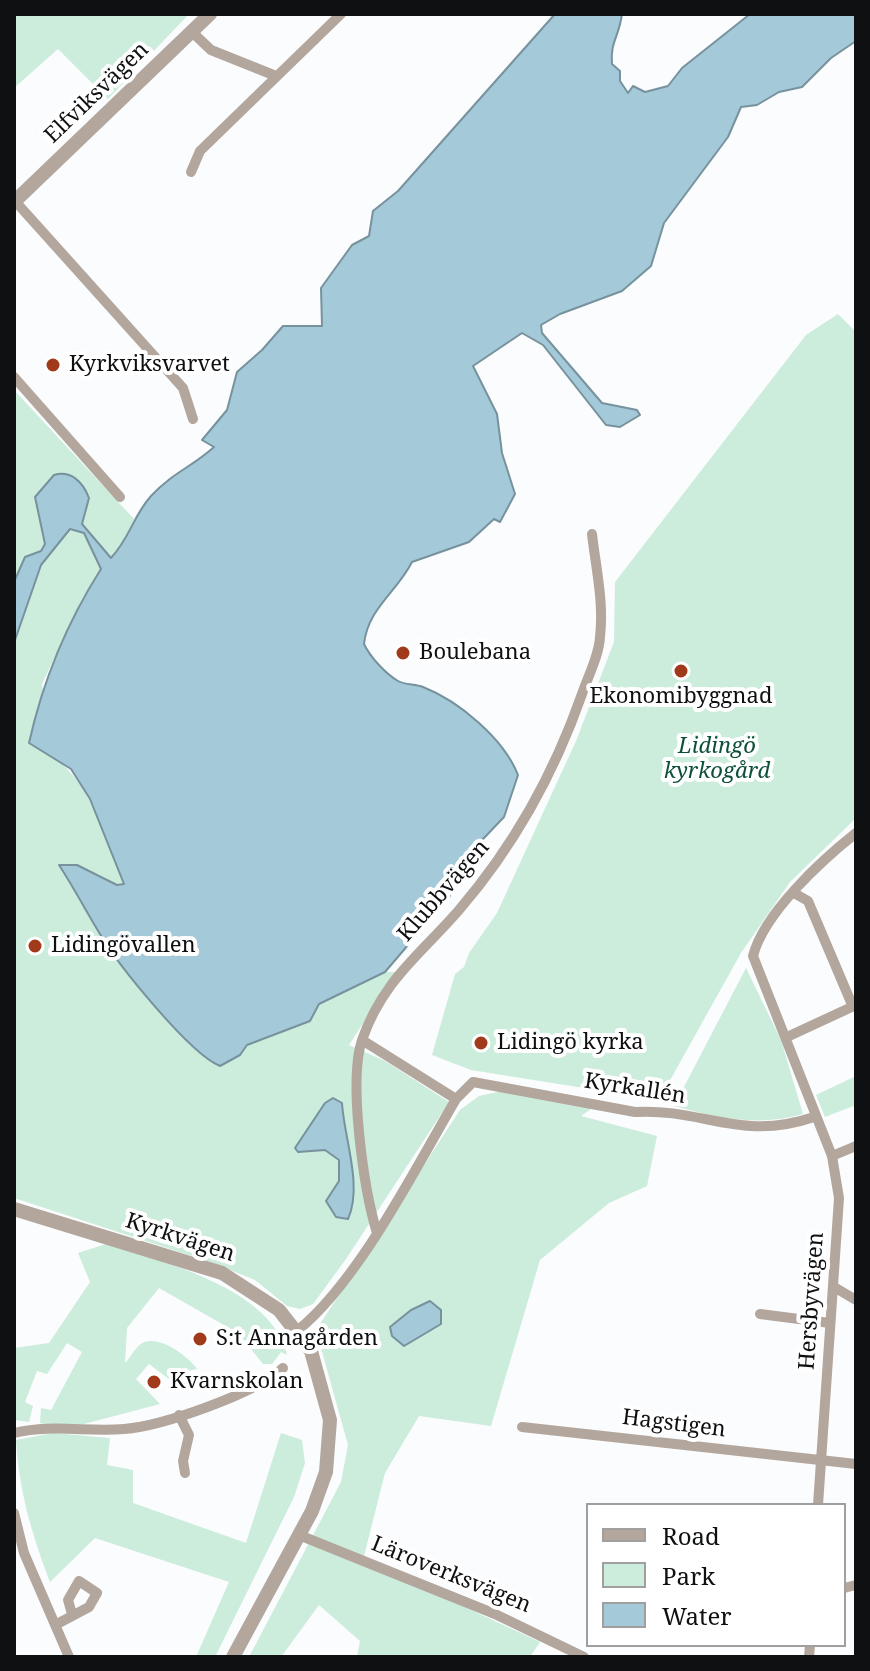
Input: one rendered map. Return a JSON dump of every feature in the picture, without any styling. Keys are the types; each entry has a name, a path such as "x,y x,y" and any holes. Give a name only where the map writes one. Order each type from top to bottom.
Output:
{"street":[{"name":"Elfviksvägen","path":"15,201 210,14"},
{"path":"191,172 200,151 341,14"},
{"path":"192,32 211,50 276,76"},
{"path":"15,201 183,388 193,419"},
{"path":"14,377 120,497"},
{"name":"Klubbvägen","path":"377,1233 368,1203 359,1112 357,1067 362,1040 393,982 415,953 455,914 513,841 554,763 600,641 603,604 592,534"},
{"path":"787,1037 855,1006 808,901 794,893 856,833"},
{"name":"Hersbyvägen","path":"794,893 756,943 753,956 787,1037 814,1117 832,1156 839,1198 818,1503"},
{"path":"297,1331 315,1317 377,1233 456,1099 362,1040"},
{"name":"Kyrkallén","path":"456,1099 473,1082 635,1112 661,1110 732,1127 793,1124 814,1117"},
{"path":"832,1156 856,1146"},
{"name":"Kyrkvägen","path":"14,1209 222,1273 266,1299 297,1331 311,1351 330,1420 326,1472 299,1535 233,1657"},
{"path":"834,1287 856,1300"},
{"path":"760,1314 830,1323"},
{"path":"14,1433 51,1427 127,1429 179,1415 261,1385 283,1368"},
{"path":"179,1415 190,1440 183,1461 185,1473"},
{"name":"Hagstigen","path":"522,1427 856,1464"},
{"path":"14,1513 16,1536 69,1657"},
{"name":"Läroverksvägen","path":"299,1535 495,1614 584,1657"},
{"path":"57,1624 72,1614"}],"green space":[{"path":"14,14 189,14 108,99 58,49 14,88"},
{"name":"Lidingö kyrkogård","path":"838,314 856,332 856,818 790,882 741,953 659,1100 471,1070 432,1055 455,974 464,967 469,953 497,913 576,741 614,642 615,582 806,335"},
{"path":"14,390 134,519 127,540 106,563 82,599 42,684 54,757 79,783 89,799 124,884 117,886 98,874 60,865 80,897 240,1055 247,1045 310,1021 319,1004 385,972 396,972 349,1045 385,1061 449,1102 346,1259 313,1304 300,1309 287,1306 255,1280 213,1263 14,1198"},
{"path":"746,968 781,1040 803,1114 754,1120 674,1106"},
{"path":"856,1076 856,1105 825,1117 816,1095"},
{"path":"502,1091 594,1107 581,1116 657,1136 647,1186 609,1203 540,1260 491,1426 419,1416 385,1473 363,1560 540,1642 530,1657 357,1657 360,1641 319,1605 281,1657 249,1657 341,1482 348,1445 316,1330 460,1110 479,1096"},
{"path":"106,1244 184,1269 238,1295 260,1312 277,1332 287,1355 281,1352 272,1364 263,1364 238,1333 159,1288 127,1328 125,1363 141,1344 155,1341 163,1344 180,1352 197,1369 187,1371 185,1391 149,1364 136,1379 160,1404 80,1425 40,1423 41,1408 51,1410 82,1352 67,1343 47,1374 37,1371 25,1402 33,1406 29,1422 15,1420 14,1348 49,1343 90,1282 78,1253"},
{"path":"53,1433 110,1438 107,1465 133,1470 133,1503 246,1543 281,1433 302,1440 305,1463 294,1497 215,1657 196,1657 229,1582 95,1538 50,1582 27,1512 16,1440"}],"water":[{"path":"555,14 622,14 612,50 612,64 620,71 620,81 628,93 633,86 645,92 668,86 682,68 750,14 856,14 856,41 831,58 802,87 779,92 757,105 741,107 728,137 664,223 651,266 622,291 560,314 541,325 542,333 602,403 637,410 640,415 620,427 606,425 543,345 522,333 473,366 497,414 502,453 515,494 500,522 494,519 469,542 412,562 371,620 364,644 374,660 393,678 437,693 479,723 502,748 518,775 504,817 442,882 450,896 385,972 319,1004 310,1021 247,1045 240,1055 220,1066 191,1045 138,986 109,948 59,865 77,865 117,885 124,884 90,799 71,769 29,743 57,653 101,569 84,533 70,529 41,565 14,643 14,582 25,557 41,551 45,544 35,497 54,475 66,474 76,479 89,498 82,524 111,558 151,496 214,447 202,440 227,410 237,372 283,326 322,326 321,288 352,245 369,236 373,211 398,191"},
{"path":"333,1098 342,1103 353,1177 354,1192 348,1219 336,1217 326,1201 339,1181 339,1160 325,1150 298,1152 295,1148 325,1103"},
{"path":"430,1301 441,1310 441,1324 404,1346 392,1336 390,1327 411,1310"}],"place":[{"name":"Kyrkviksvarvet","path":"53,365"},
{"name":"Boulebana","path":"403,653"},
{"name":"Ekonomibyggnad","path":"681,671"},
{"name":"Lidingövallen","path":"35,946"},
{"name":"Lidingö kyrka","path":"481,1043"},
{"name":"S:t Annagården","path":"200,1339"},
{"name":"Kvarnskolan","path":"154,1382"}]}
